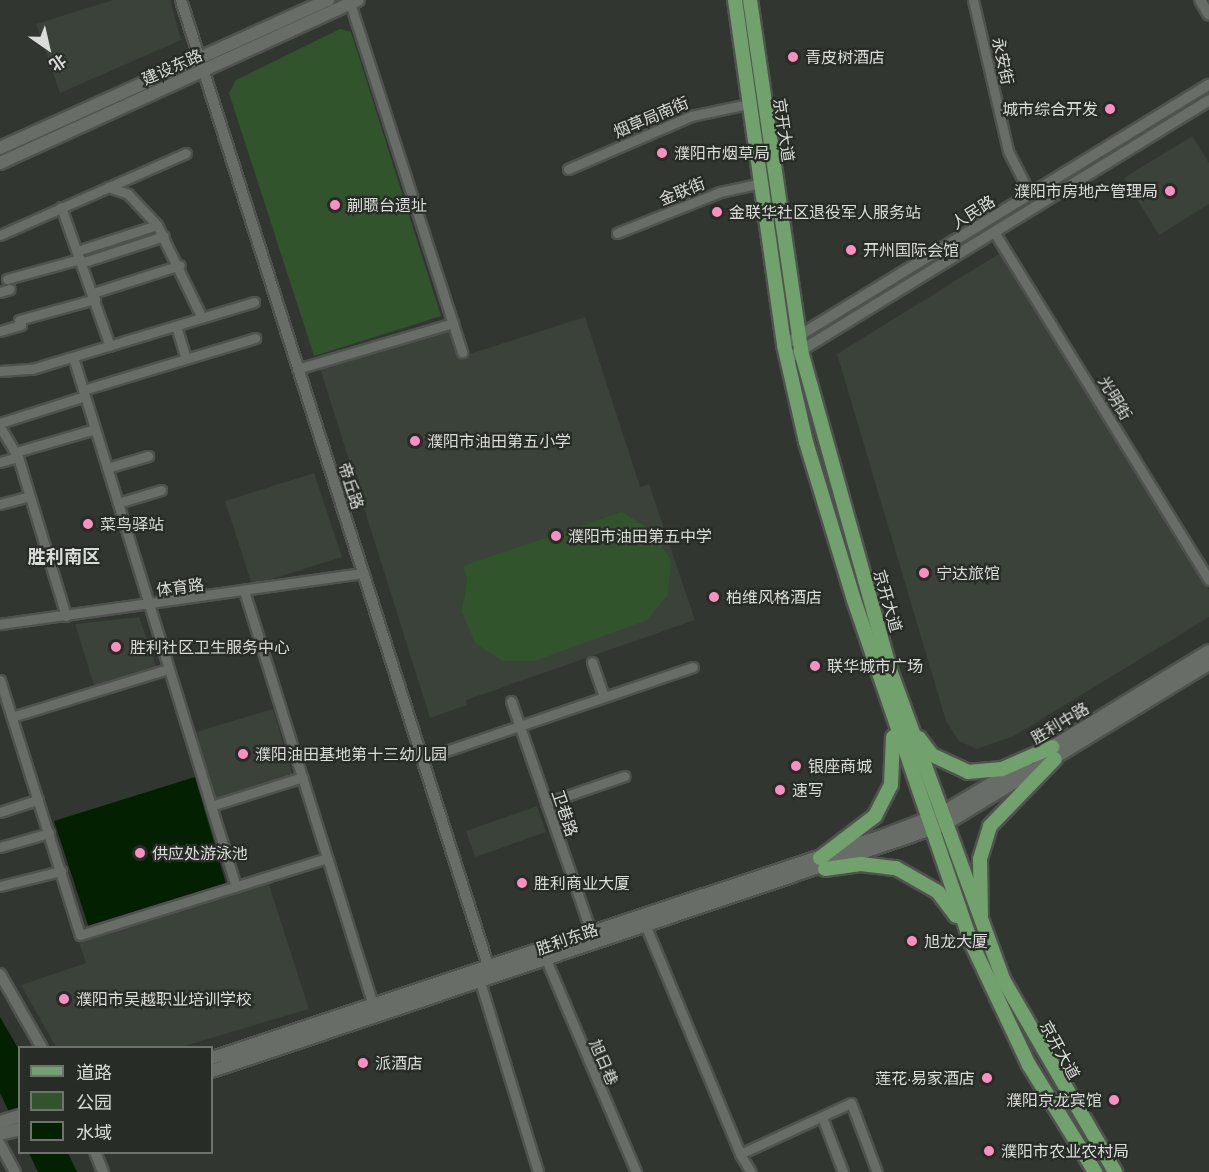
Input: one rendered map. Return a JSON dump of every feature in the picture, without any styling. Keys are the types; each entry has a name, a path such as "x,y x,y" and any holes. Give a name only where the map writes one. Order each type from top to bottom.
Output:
{"main road":[{"name":"建设东路","path":"0,148 328,0"},
{"name":"京开大道","path":"735,0 759,184 785,352 806,442 892,720 971,942 1029,1065 1095,1172"},
{"name":"京开大道","path":"750,0 800,344 911,728 982,930 1044,1057 1115,1172"},
{"name":"建设东路","path":"0,163 354,2"},
{"name":"胜利中路","path":"1053,753 1209,651"},
{"name":"胜利中路","path":"928,825 942,820 1209,663"},
{"path":"822,863 863,829 884,801 894,770 892,720"},
{"path":"911,728 932,755 968,772 1002,769 1053,753"},
{"path":"982,930 980,859 990,826 1053,753"},
{"name":"胜利东路","path":"213,1058 374,1008 547,962 647,929 928,825"},
{"path":"822,863 878,864 910,873 948,902 971,942"},
{"name":"胜利东路","path":"213,1071 488,978 592,935 822,863"},
{"path":"0,1134 13,1123"}],"street":[{"name":"帝丘路","path":"181,0 363,573 488,978"},
{"name":"永安街","path":"973,0 1008,151 1030,194"},
{"path":"1200,0 1209,15"},
{"path":"354,2 462,352"},
{"name":"人民路","path":"800,344 1030,194 1209,85"},
{"name":"人民路","path":"785,352 994,232 1209,100"},
{"name":"烟草局南街","path":"568,169 691,116 748,104"},
{"path":"0,235 186,153"},
{"name":"金联街","path":"618,233 720,192 759,184"},
{"path":"108,187 128,195 157,225 180,265 202,318"},
{"path":"61,207 110,346"},
{"path":"79,258 157,225"},
{"name":"光明街","path":"994,232 1209,580"},
{"path":"7,279 164,236"},
{"path":"0,331 180,265"},
{"path":"0,292 10,289"},
{"path":"0,371 73,357 254,302"},
{"path":"297,369 453,322"},
{"path":"176,326 186,358"},
{"path":"66,615 17,454 0,425 186,358 255,338"},
{"path":"73,357 236,887"},
{"path":"0,462 17,454 95,429"},
{"path":"107,468 148,456"},
{"path":"118,503 161,490"},
{"path":"0,504 29,496"},
{"name":"体育路","path":"0,624 245,594 363,573"},
{"path":"245,594 374,1008"},
{"path":"592,662 604,697"},
{"path":"440,753 693,667"},
{"path":"12,717 168,669"},
{"path":"0,680 80,935 327,858"},
{"name":"卫巷路","path":"511,701 592,935"},
{"path":"546,803 625,776"},
{"path":"211,806 303,777"},
{"path":"0,812 38,800"},
{"path":"0,847 49,833"},
{"path":"0,886 61,871"},
{"path":"647,929 740,1154 751,1172"},
{"name":"旭日巷","path":"547,962 636,1172"},
{"path":"0,974 41,1046"},
{"path":"488,978 538,1172"},
{"path":"740,1154 851,1103 877,1172"},
{"path":"822,1117 843,1172"},
{"path":"0,1144 15,1172"},
{"path":"95,1154 104,1172"}],"shaded area":[{"path":"113,0 170,0 181,40 60,93 36,24"},
{"name":"濮阳市房地产管理局","path":"1192,136 1209,163 1209,204 1159,235 1124,178"},
{"path":"1002,252 1209,590 1209,617 1014,736 977,749 959,741 946,721 837,354"},
{"name":"濮阳市油田第五中学","path":"585,317 640,487 649,484 695,620 466,700 467,705 430,718 320,368 450,327 460,357"},
{"path":"314,473 342,557 252,585 225,501"},
{"name":"胜利社区卫生服务中心","path":"139,617 157,669 95,688 75,624"},
{"name":"濮阳油田基地第十三幼儿园","path":"273,709 293,776 214,799 193,733"},
{"path":"537,806 546,832 475,857 466,831"},
{"path":"268,882 309,1009 184,1046 55,1046 21,985 86,963 79,942"}],"green space":[{"name":"蒯聩台遗址","path":"340,29 351,32 441,316 314,356 229,93 236,80"},
{"path":"622,512 653,531 671,561 668,595 647,620 535,661 502,661 475,643 462,612 467,580 463,566"}],"water":[{"name":"供应处游泳池","path":"195,777 226,884 89,928 54,821"},
{"path":"0,1017 18,1048 18,1131 0,1093"},
{"path":"29,1154 68,1154 77,1172 38,1172"}],"place":[{"name":"青皮树酒店","path":"793,57"},
{"name":"城市综合开发","path":"1110,109"},
{"name":"濮阳市烟草局","path":"662,153"},
{"name":"濮阳市房地产管理局","path":"1170,191"},
{"name":"蒯聩台遗址","path":"335,205"},
{"name":"金联华社区退役军人服务站","path":"717,212"},
{"name":"开州国际会馆","path":"851,250"},
{"name":"濮阳市油田第五小学","path":"415,441"},
{"name":"菜鸟驿站","path":"88,524"},
{"name":"濮阳市油田第五中学","path":"556,536"},
{"name":"宁达旅馆","path":"924,573"},
{"name":"柏维风格酒店","path":"714,597"},
{"name":"胜利社区卫生服务中心","path":"116,647"},
{"name":"联华城市广场","path":"815,666"},
{"name":"濮阳油田基地第十三幼儿园","path":"243,754"},
{"name":"银座商城","path":"796,766"},
{"name":"速写","path":"780,790"},
{"name":"供应处游泳池","path":"140,853"},
{"name":"胜利商业大厦","path":"522,883"},
{"name":"旭龙大厦","path":"912,941"},
{"name":"濮阳市吴越职业培训学校","path":"64,999"},
{"name":"派酒店","path":"363,1063"},
{"name":"莲花·易家酒店","path":"987,1078"},
{"name":"濮阳京龙宾馆","path":"1114,1100"},
{"name":"濮阳市农业农村局","path":"989,1151"}],"district":[{"name":"胜利南区","path":"64,556"}]}
